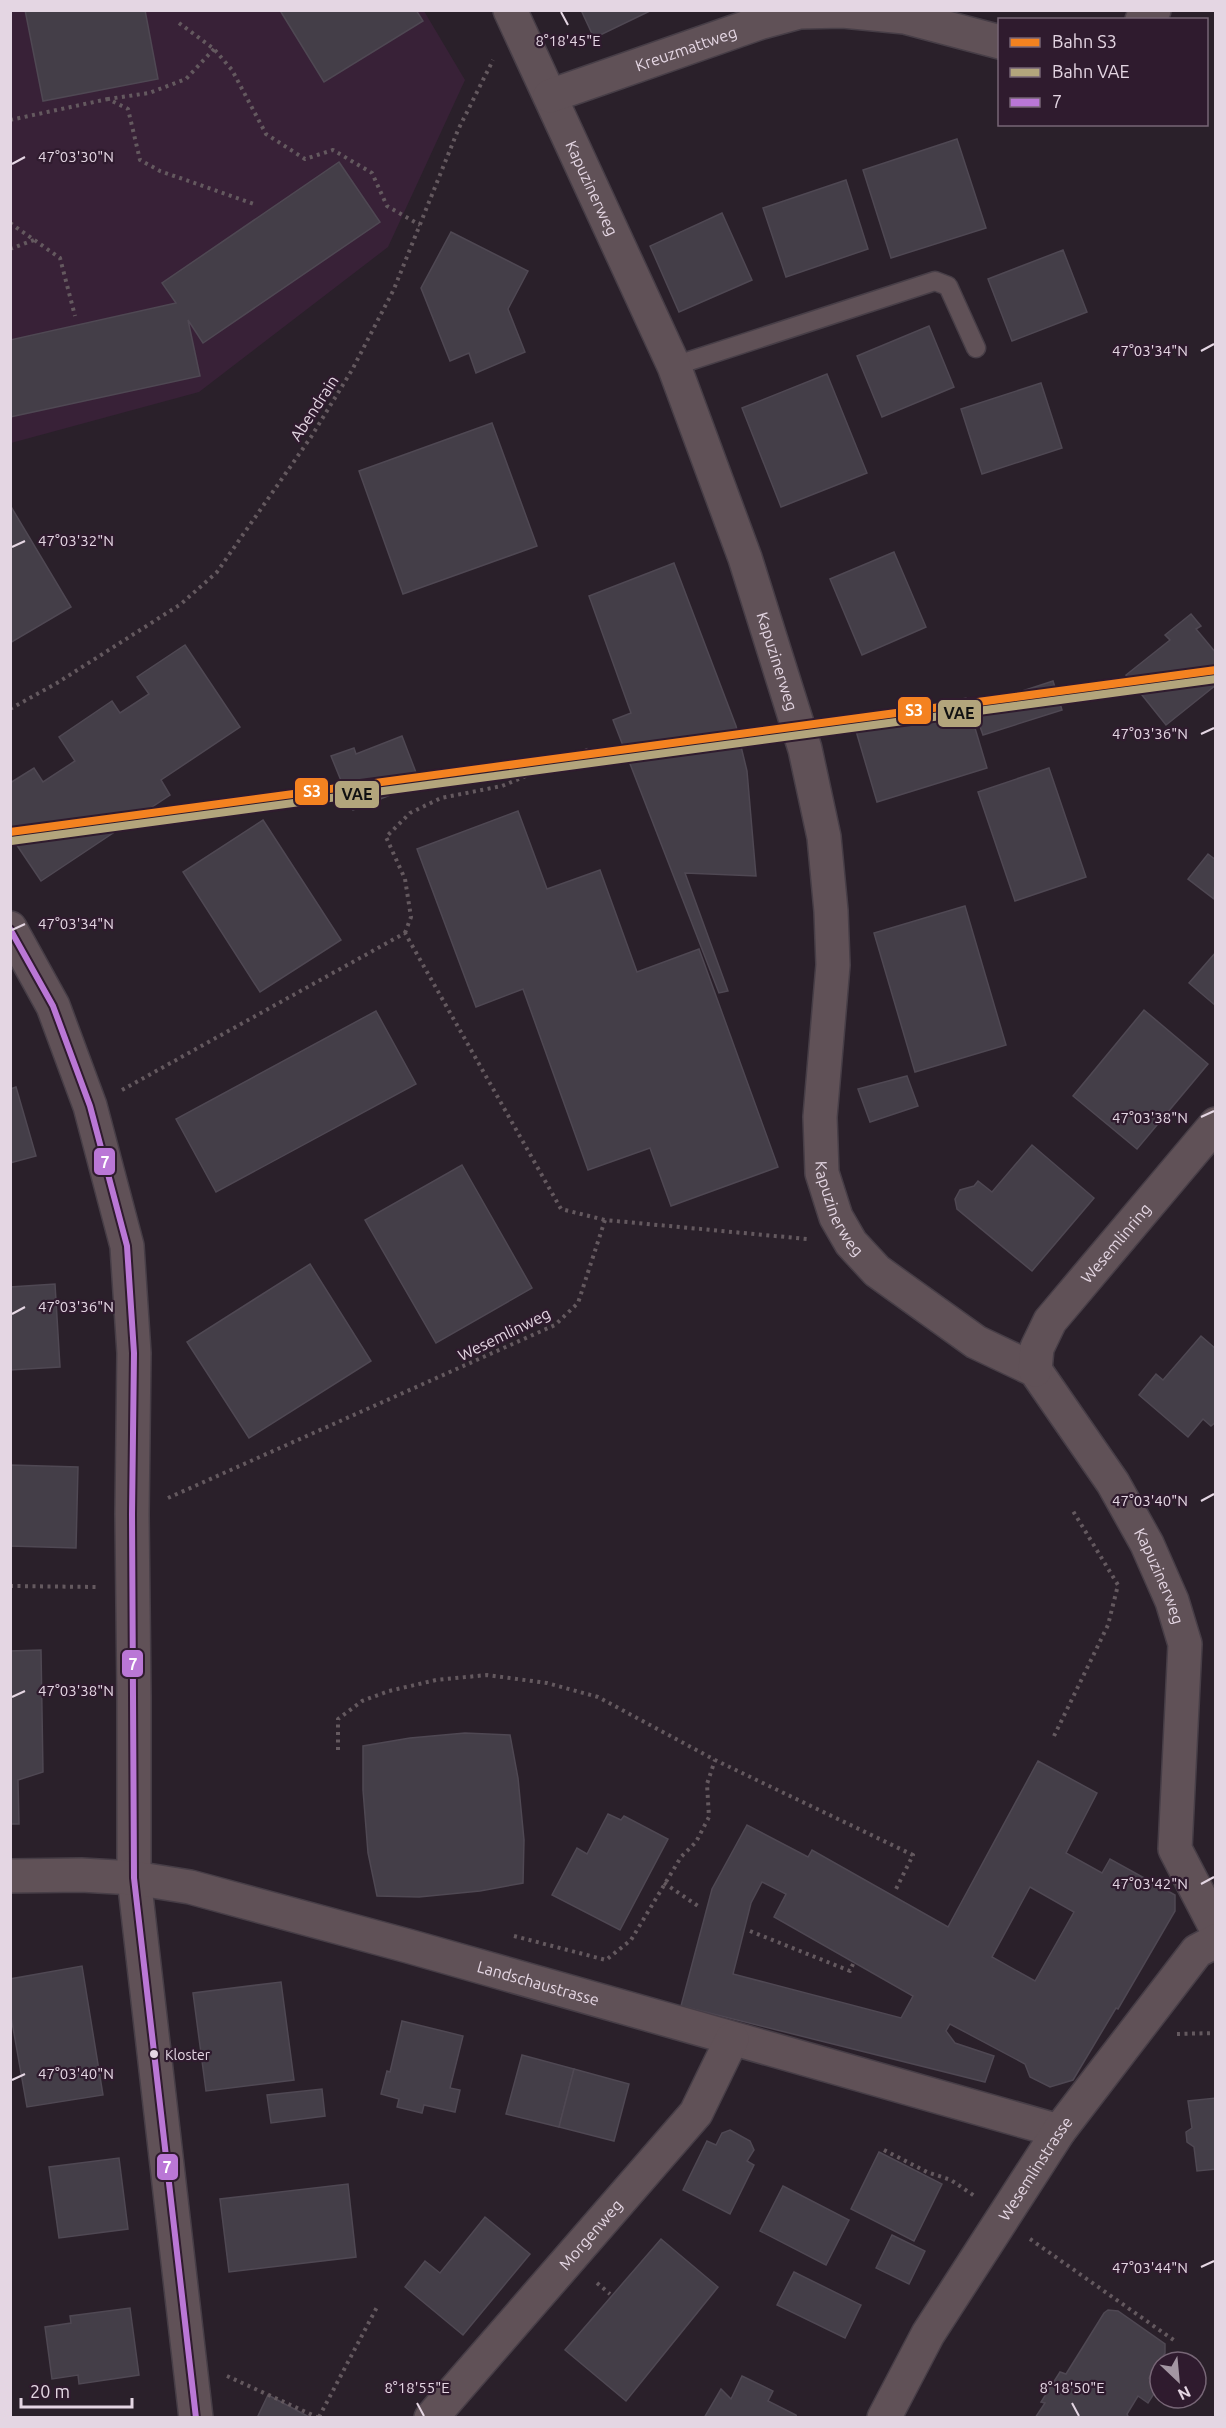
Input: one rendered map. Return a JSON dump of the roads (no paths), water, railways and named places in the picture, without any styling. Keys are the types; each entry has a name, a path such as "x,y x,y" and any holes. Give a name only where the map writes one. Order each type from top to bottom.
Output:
{"street":[{"name":"Kreuzmattweg","path":"550,96 762,22 799,12 843,11 905,17 998,42"},
{"name":"Kapuzinerweg","path":"512,15 674,366 745,558 804,749 824,837 831,911 832,965 820,1117 822,1173 836,1217 851,1244 877,1271 976,1342 1035,1370 1113,1483 1147,1544 1172,1601 1185,1644 1175,1849 1215,1928"},
{"path":"10,928 53,1006 90,1106 127,1246 135,1353 132,1514 134,1878 196,2418"},
{"name":"Wesemlinring","path":"1035,1370 1037,1348 1050,1321 1215,1124"},
{"name":"Landschaustrasse","path":"10,1876 81,1875 134,1878 190,1887 408,1946 1059,2131"},
{"name":"Wesemlinstrasse","path":"884,2418 928,2334 1059,2131 1197,1951 1215,1941"},
{"name":"Morgenweg","path":"431,2418 696,2113 732,2039"}],"lane":[{"path":"674,366 935,281 948,286 976,348"}],"rail line":[{"name":"S3","path":"10,832 1216,670"},
{"name":"VAE","path":"11,841 1216,679"}],"place":[{"name":"Kloster","path":"154,2054"}]}
